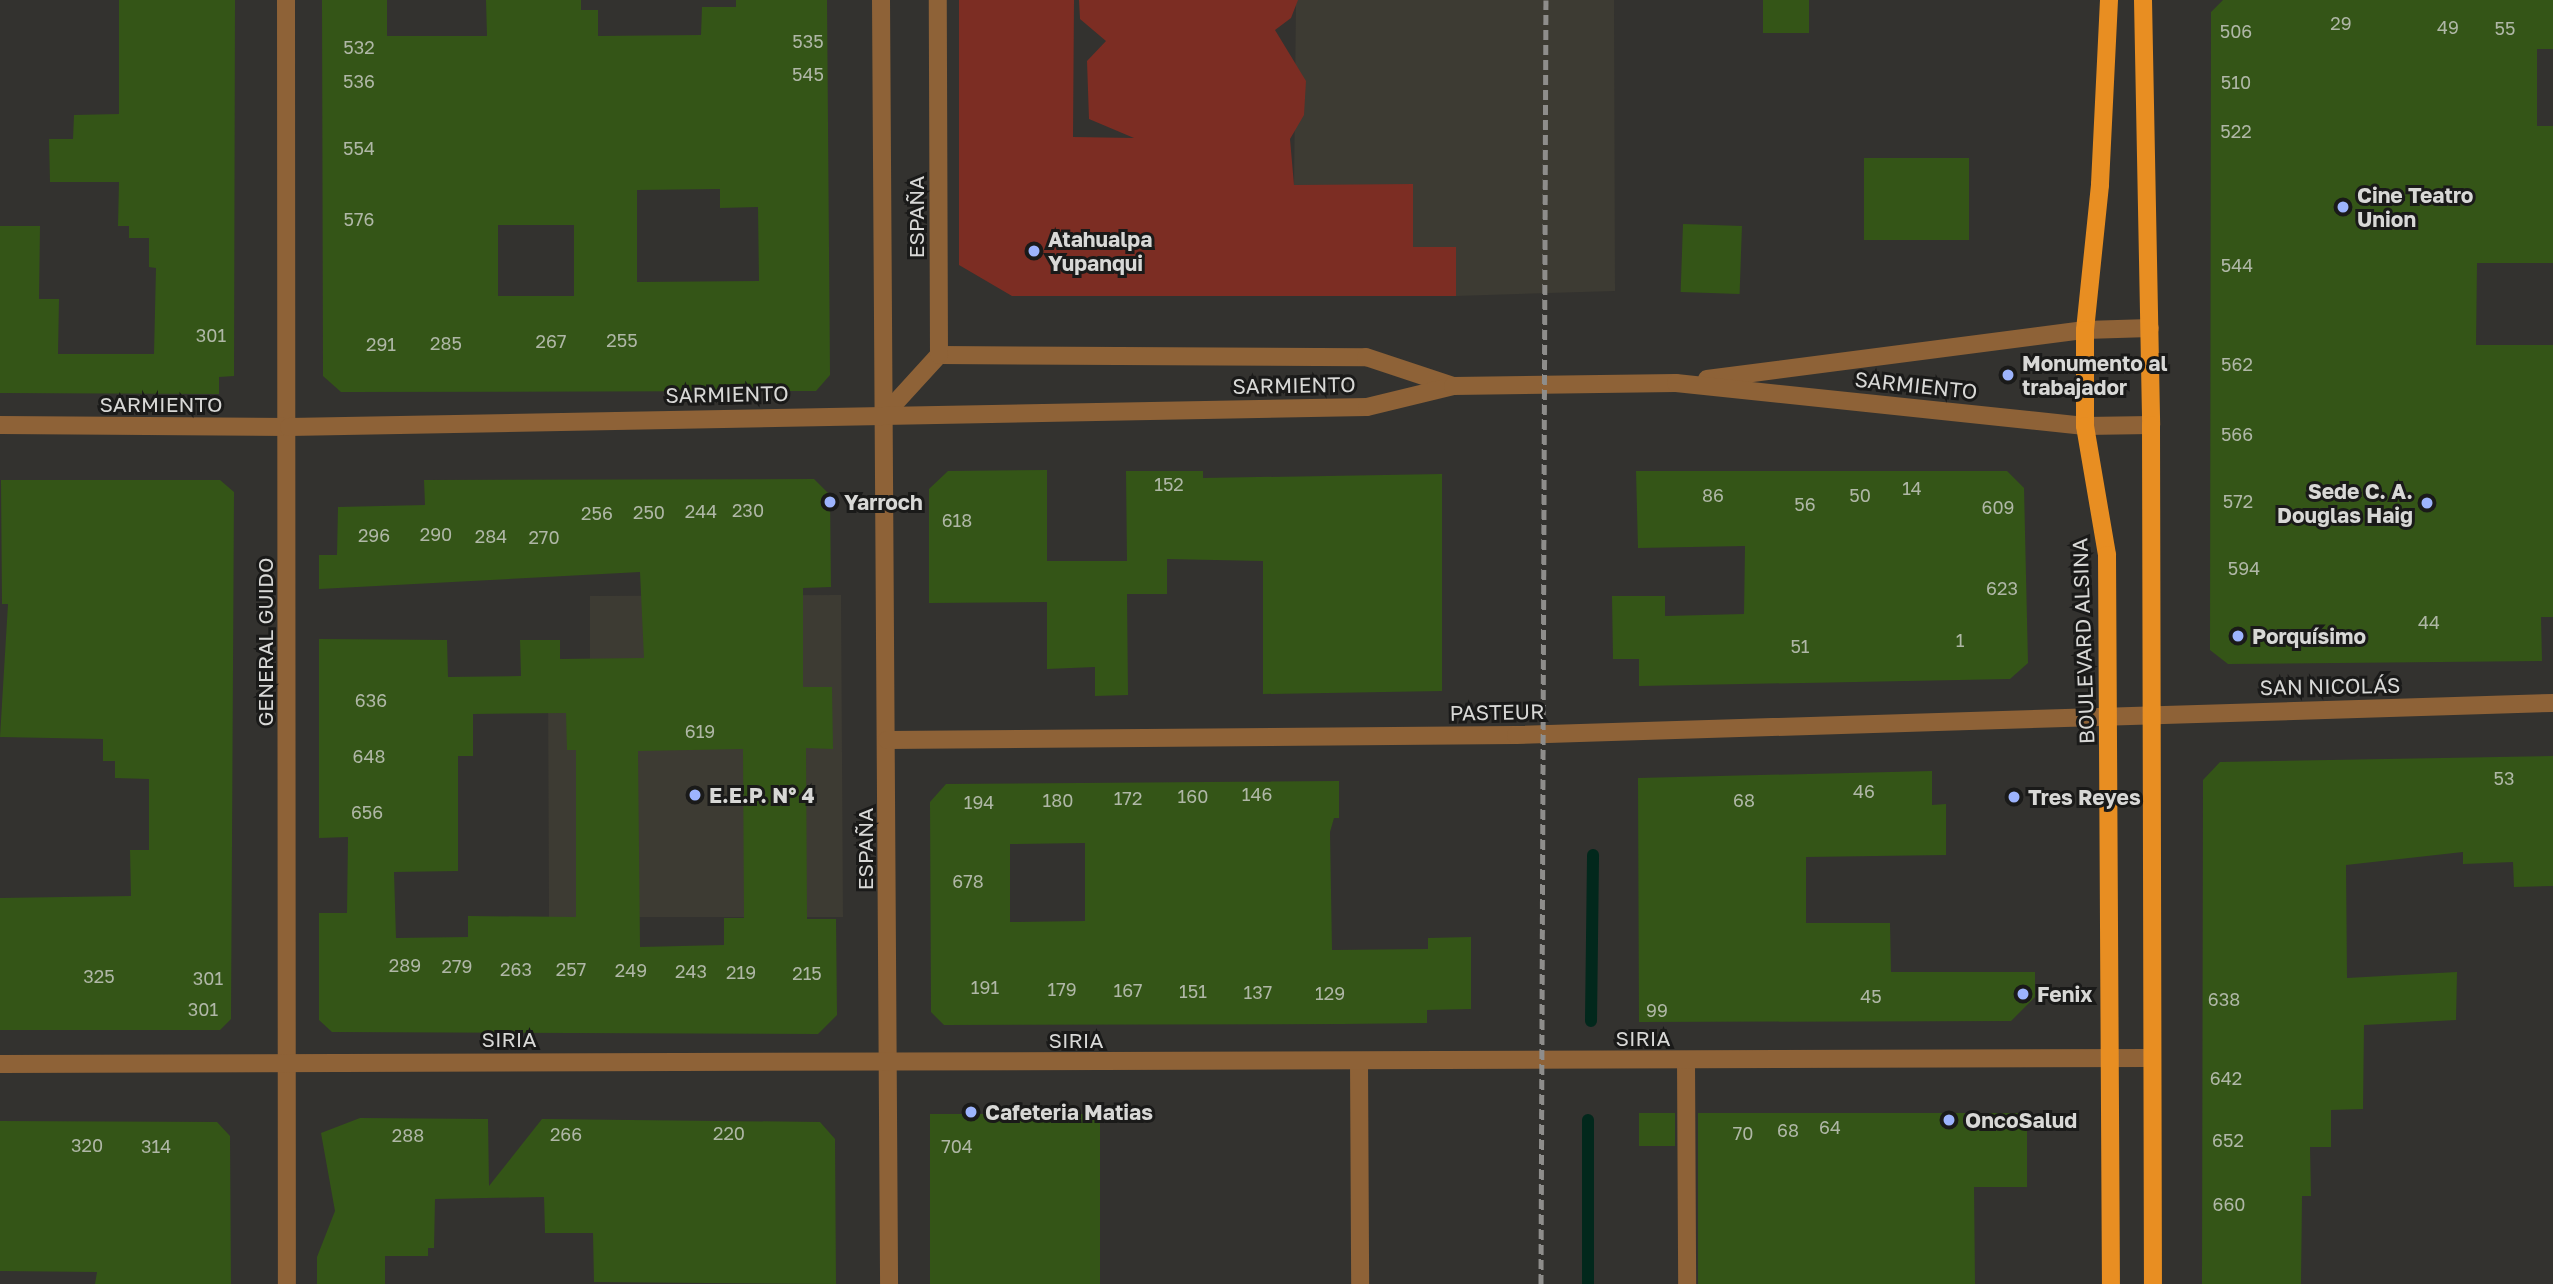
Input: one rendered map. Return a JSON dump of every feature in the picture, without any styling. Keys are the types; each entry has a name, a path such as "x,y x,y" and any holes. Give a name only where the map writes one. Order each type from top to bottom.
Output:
{"main road":[{"name":"BOULEVARD ALSINA","path":"2109,0 2101,185 2085,330 2085,426 2107,555 2110,1284"},
{"path":"2143,0 2151,425 2153,1284"}],"street":[{"name":"GENERAL GUIDO","path":"286,0 289,427 287,1284"},
{"name":"ESPAÑA","path":"881,0 886,413 889,1284"},
{"name":"ESPAÑA","path":"938,0 939,355"},
{"name":"SARMIENTO","path":"0,425 289,427 886,413 1367,407 1453,386 1676,383 2085,330 2150,328"},
{"name":"SARMIENTO","path":"939,355 1366,357 1453,386"},
{"path":"886,413 939,355"},
{"name":"SARMIENTO","path":"1676,383 2085,426 2151,425"},
{"name":"SAN NICOLÁS","path":"2109,713 2553,703"},
{"name":"PASTEUR","path":"887,740 1516,736 2109,713"},
{"name":"SIRIA","path":"0,1064 286,1060 889,1064 2152,1058"},
{"path":"1359,1061 1360,1284"},
{"path":"1686,1061 1687,1284"}],"shaded area":[{"path":"959,0 1074,0 1073,137 1134,138 1089,119 1087,61 1106,41 1080,19 1079,0 1298,0 1291,18 1275,30 1306,81 1304,115 1290,139 1294,185 1413,184 1413,247 1456,247 1456,296 1012,296 959,265"},
{"path":"1296,0 1614,0 1615,291 1456,296 1456,247 1413,248 1294,185"},
{"name":"E.E.P. N° 4","path":"841,595 843,917 549,917 548,674 590,673 590,596"}],"building":[{"path":"119,0 235,0 234,376 219,377 219,394 0,393 0,226 40,226 39,299 59,299 58,354 154,354 156,268 149,267 149,238 129,238 129,226 118,226 119,182 50,182 49,139 73,139 74,115 119,114"},
{"path":"322,0 387,0 387,36 487,36 486,0 581,0 581,10 598,10 598,36 701,35 702,7 736,7 736,0 827,0 830,375 816,391 341,392 323,376","holes":["720,189 720,208 758,207 759,281 637,282 637,190","498,225 574,225 574,296 498,296"]},
{"path":"1763,0 1809,0 1809,33 1763,33"},
{"path":"2223,0 2553,0 2553,49 2537,49 2537,126 2553,126 2553,263 2477,263 2476,345 2553,345 2553,617 2541,617 2542,661 2228,664 2210,650 2211,12"},
{"path":"1864,158 1969,158 1969,240 1864,240"},
{"path":"1683,224 1742,226 1740,294 1681,292"},
{"path":"1047,470 1047,561 1127,561 1126,471 1203,471 1203,478 1442,474 1442,691 1263,694 1263,561 1167,559 1167,594 1127,594 1128,695 1095,696 1095,667 1047,669 1047,602 929,603 929,489 948,471"},
{"path":"1636,471 2007,471 2024,488 2028,663 2010,679 1639,686 1639,659 1613,659 1612,596 1665,596 1665,616 1744,614 1745,546 1638,548"},
{"path":"814,479 830,495 831,587 803,588 803,687 832,687 833,749 806,748 807,919 836,919 837,1015 818,1034 332,1032 319,1020 319,913 347,913 348,837 319,838 319,639 447,640 448,677 521,676 520,640 560,640 560,659 644,658 640,572 319,589 319,555 337,555 338,507 425,505 424,480","holes":["566,713 567,750 576,750 576,917 468,916 468,937 396,938 394,872 458,871 458,756 473,756 473,714","743,749 744,918 724,918 724,945 640,947 638,751"]},
{"path":"1,480 220,480 234,492 231,1019 220,1030 0,1030 0,898 131,896 130,850 149,850 149,779 115,778 115,761 103,761 103,739 0,737 8,604 2,604"},
{"path":"2553,756 2553,886 2514,887 2513,862 2463,864 2463,852 2346,865 2347,978 2457,972 2456,1020 2364,1025 2363,1109 2331,1110 2331,1147 2310,1147 2311,1196 2302,1196 2301,1284 2202,1284 2203,780 2220,762"},
{"path":"1932,771 1932,805 1946,804 1946,855 1806,857 1806,923 1890,923 1891,972 2035,972 2035,997 2011,1021 1639,1022 1638,778"},
{"path":"1339,781 1339,818 1334,818 1330,832 1332,950 1428,949 1428,938 1471,937 1471,1009 1427,1010 1427,1023 944,1025 931,1012 930,802 946,784","holes":["1085,843 1085,921 1010,922 1010,844"]},
{"path":"1639,1113 1675,1113 1675,1146 1639,1146"},
{"path":"1698,1113 2027,1113 2027,1187 1974,1187 1975,1284 1698,1284"},
{"path":"930,1114 1100,1114 1100,1284 930,1284"},
{"path":"360,1118 488,1119 489,1186 542,1119 820,1122 835,1139 836,1284 594,1282 593,1233 545,1233 544,1197 435,1199 434,1248 428,1248 428,1256 385,1256 385,1284 317,1284 317,1257 335,1211 321,1133"},
{"path":"0,1121 217,1122 230,1136 231,1284 95,1284 97,1272 0,1271"}],"waterway":[{"path":"1591,1021 1593,855"},
{"path":"1588,1120 1588,1284"}],"railway":[{"path":"1541,1284 1546,0"}],"place":[{"name":"Cine Teatro Union","path":"2343,207"},
{"name":"Atahualpa Yupanqui","path":"1034,251"},
{"name":"Monumento al trabajador","path":"2008,375"},
{"name":"Yarroch","path":"830,502"},
{"name":"Sede C. A. Douglas Haig","path":"2427,503"},
{"name":"Porquísimo","path":"2238,636"},
{"name":"E.E.P. N° 4","path":"695,795"},
{"name":"Tres Reyes","path":"2014,797"},
{"name":"Fenix","path":"2023,994"},
{"name":"Cafeteria Matias","path":"971,1112"},
{"name":"OncoSalud","path":"1949,1120"}]}
